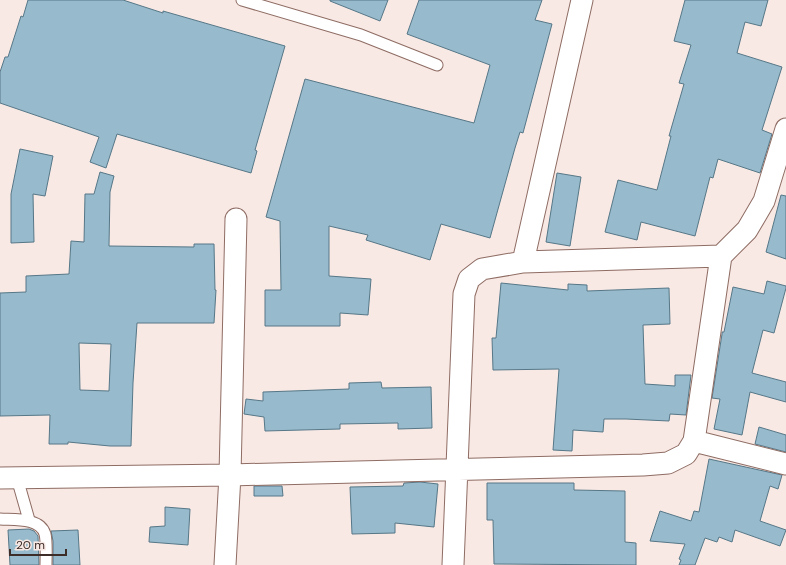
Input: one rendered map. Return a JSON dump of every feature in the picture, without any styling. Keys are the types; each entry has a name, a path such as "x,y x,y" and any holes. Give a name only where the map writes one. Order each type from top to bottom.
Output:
{"street":[{"path":"523,262 582,0"},
{"path":"9,478 230,475 643,465 668,463 686,454 694,441 721,256 747,230 764,201 786,129"},
{"path":"225,565 230,475 236,220"},
{"path":"453,565 464,294 469,279 482,269 523,262 721,256"},
{"path":"694,441 786,464"}],"lane":[{"path":"242,0 361,35 437,65"},
{"path":"9,478 29,520"},
{"path":"0,519 29,520 38,525 45,533 46,565"}],"building":[{"path":"28,0 123,0 163,13 163,11 285,46 255,150 257,151 251,173 117,134 106,168 90,162 99,137 0,103 0,72 5,57 8,57 21,16 23,17"},
{"path":"330,0 388,0 380,21"},
{"path":"419,0 542,0 535,20 552,24 523,133 520,132 490,238 441,224 430,260 366,240 368,235 329,226 329,276 371,279 368,315 340,313 340,326 265,326 265,290 281,290 280,221 266,217 305,79 474,123 490,65 407,34"},
{"path":"685,0 768,0 761,26 745,22 737,53 782,67 762,130 772,134 760,173 718,159 713,178 710,177 695,236 641,222 637,240 605,232 618,180 657,190 671,136 669,136 684,84 679,83 691,45 674,41"},
{"path":"20,149 53,156 45,196 33,194 34,242 11,243 11,194"},
{"path":"100,172 114,176 110,192 109,246 194,247 194,244 214,244 216,290 214,323 137,323 131,446 110,446 68,442 68,444 49,444 50,415 0,416 0,293 26,292 26,276 69,274 71,241 84,242 85,194 94,194","holes":["79,343 111,344 109,391 80,390"]},
{"path":"557,173 581,177 570,246 546,242"},
{"path":"781,195 786,196 786,259 766,252"},
{"path":"767,281 786,286 786,288 774,333 763,330 752,373 786,382 786,402 750,392 742,435 714,429 720,399 712,398 722,332 724,332 733,287 764,294"},
{"path":"501,283 568,290 568,284 587,285 587,291 669,288 670,324 643,325 645,384 675,386 675,375 691,375 686,415 670,414 669,421 604,419 603,432 573,430 572,451 553,450 559,369 493,370 492,338 496,338"},
{"path":"381,382 382,388 431,387 432,428 398,429 398,423 340,424 340,429 265,431 264,417 244,414 246,399 263,401 263,392 349,389 349,383"},
{"path":"759,427 786,435 786,452 755,444"},
{"path":"709,459 782,475 778,489 770,486 760,521 786,530 780,546 735,530 732,542 719,537 717,542 705,538 695,565 679,565 681,560 679,559 685,544 650,541 660,511 691,521 694,511 699,512"},
{"path":"420,482 438,484 434,527 395,523 395,533 352,534 350,487 403,486 404,483"},
{"path":"487,483 574,483 574,490 625,491 625,542 636,543 636,565 494,564 493,520 487,520"},
{"path":"254,486 282,486 283,496 254,496"},
{"path":"165,507 190,509 188,545 149,542 150,527 165,526"},
{"path":"29,529 34,531 38,536 39,565 10,565 8,530"},
{"path":"78,530 80,565 53,565 53,541 51,531"}]}
